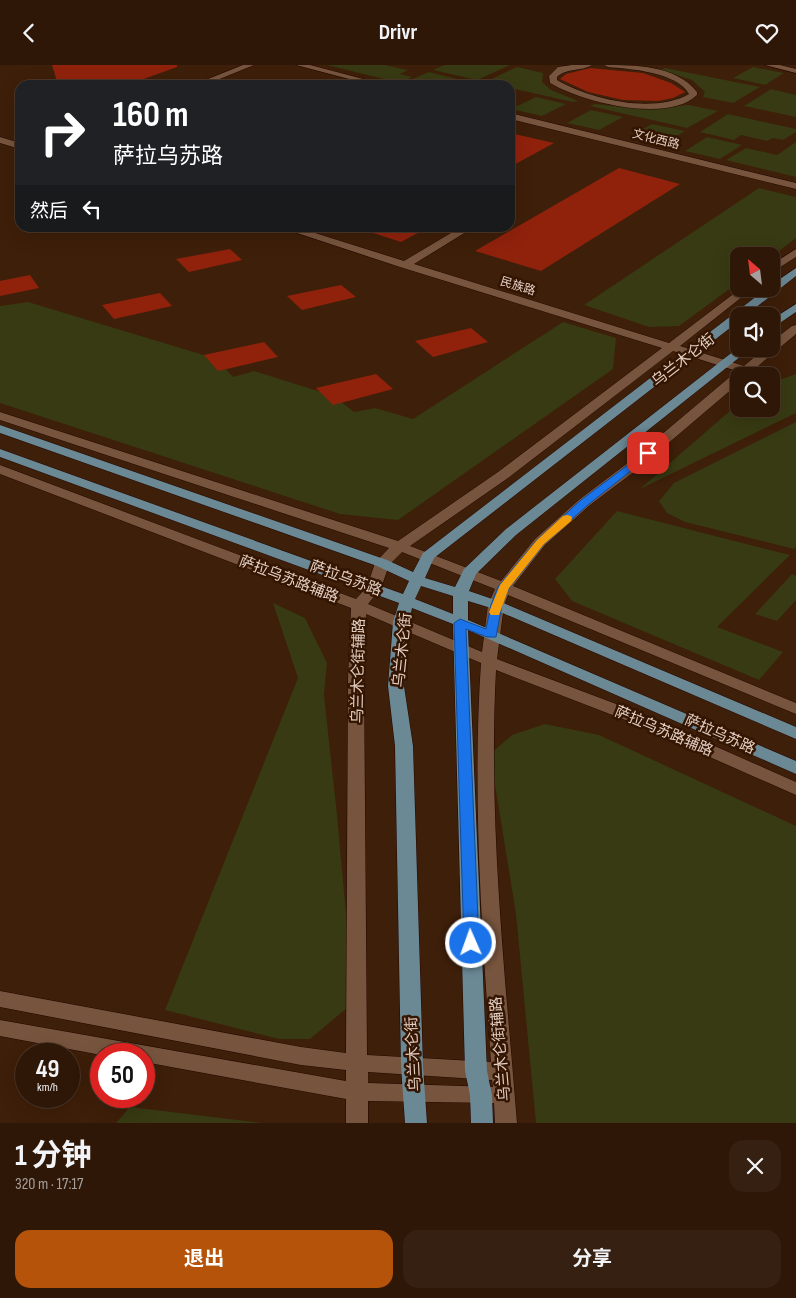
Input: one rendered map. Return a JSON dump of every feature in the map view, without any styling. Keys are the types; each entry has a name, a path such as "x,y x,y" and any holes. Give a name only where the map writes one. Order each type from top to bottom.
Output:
{"main road":[{"name":"乌兰木仑街","path":"416,1123 412,1066 404,746 396,686 401,622 407,601 428,557 495,503 696,350 796,271"},
{"path":"780,319 796,307"},
{"name":"乌兰木仑街","path":"482,1123 481,1095 476,1071 460,647 461,592 469,572 511,532 734,357"},
{"name":"萨拉乌苏路","path":"0,429 382,563 418,580 461,592 496,605 796,733"},
{"name":"萨拉乌苏路","path":"0,453 374,588 491,634 796,767"}],"street":[{"path":"210,80 250,65"},
{"path":"223,80 262,65"},
{"path":"300,65 366,80"},
{"path":"315,65 369,80"},
{"path":"588,65 561,69 553,75 553,81 560,87 588,98 618,103 669,104 681,102 693,95 690,87 674,78 648,70 608,65"},
{"path":"769,65 796,69"},
{"path":"782,65 796,69"},
{"name":"文化西路","path":"515,116 796,181"},
{"name":"文化西路","path":"515,116 796,186"},
{"path":"0,132 15,137"},
{"path":"0,140 15,144"},
{"name":"民族路","path":"301,232 696,350 730,356"},
{"name":"民族路","path":"322,232 408,263"},
{"path":"408,263 461,232"},
{"path":"780,264 796,252"},
{"name":"乌兰木仑街辅路","path":"357,1123 356,680 359,605 374,588 382,563 399,547 503,475 737,297"},
{"name":"乌兰木仑街辅路","path":"780,341 796,327"},
{"name":"民族路","path":"734,357 750,366"},
{"name":"乌兰木仑街辅路","path":"506,1123 490,902 485,726 491,634 496,605 504,587 540,542 585,502 634,465 761,357"},
{"path":"0,416 399,547 469,572 796,709"},
{"name":"萨拉乌苏路辅路","path":"0,469 359,605 489,661 634,717 796,789"},
{"path":"0,999 301,1056 357,1063 501,1072"},
{"path":"0,1028 358,1091 504,1096"}],"green space":[{"path":"327,65 385,65 408,70 400,74 412,77 406,80 388,80"},
{"path":"444,65 510,65 477,80 433,70"},
{"path":"517,67 543,73 542,82 551,90 578,101 573,102 515,89 515,80 489,80"},
{"path":"753,67 784,73 765,85 733,78"},
{"path":"665,68 760,87 733,103 703,97 705,92 692,80 661,70"},
{"path":"429,72 457,79 455,80 410,80"},
{"path":"771,89 796,95 796,117 744,106"},
{"path":"536,97 566,104 542,116 515,110 515,107"},
{"path":"595,104 645,109 689,105 718,111 687,128 590,106"},
{"path":"591,110 623,117 599,130 567,123"},
{"path":"728,114 796,129 796,132 783,140 773,138 767,141 741,135 734,140 700,132"},
{"path":"652,124 685,131 662,145 628,137"},
{"path":"707,137 742,145 720,159 685,151"},
{"path":"796,142 796,177 726,160 746,148 777,155"},
{"path":"759,188 796,197 796,238 780,250 780,247 730,247 730,289 679,326 649,327 584,305"},
{"path":"28,302 217,359 233,377 254,371 334,396 354,412 375,408 413,419 563,322 616,338 613,369 398,520 340,514 0,403 0,306"},
{"path":"796,374 796,413 640,489 730,411 730,417 780,417 780,380"},
{"path":"796,422 796,547 794,549 685,522 667,513 659,501 674,483"},
{"path":"617,511 790,555 717,627 783,652 759,680 572,601 555,579"},
{"path":"792,574 796,576 796,600 777,621 755,614"},
{"path":"273,603 305,618 327,663 324,695 354,1002 310,1039 279,1039 165,1010 298,678"},
{"path":"545,724 599,735 796,826 796,1123 536,1123 516,914 490,754 512,735"},
{"path":"129,1108 138,1108 262,1123 116,1123"}],"building":[{"path":"52,65 177,65 177,67 141,80 56,80"},
{"path":"590,68 643,73 671,83 685,92 673,98 658,101 623,100 588,92 560,79 566,74"},
{"path":"515,134 554,143 515,164"},
{"path":"619,168 680,184 541,271 475,251 508,232 515,232 515,228"},
{"path":"370,232 420,232 401,242"},
{"path":"230,249 242,260 189,272 176,259"},
{"path":"30,275 39,288 0,296 0,281"},
{"path":"341,285 356,297 302,310 287,296"},
{"path":"160,293 172,306 114,319 102,305"},
{"path":"471,328 488,342 433,357 415,341"},
{"path":"264,342 278,357 218,371 204,355"},
{"path":"376,374 393,389 333,405 316,388"}],"slow traffic":[{"path":"495,612 504,587 540,542 567,518"}],"route":[{"path":"471,943 460,623 491,634 496,605 504,587 540,542 585,502 648,453"}]}
